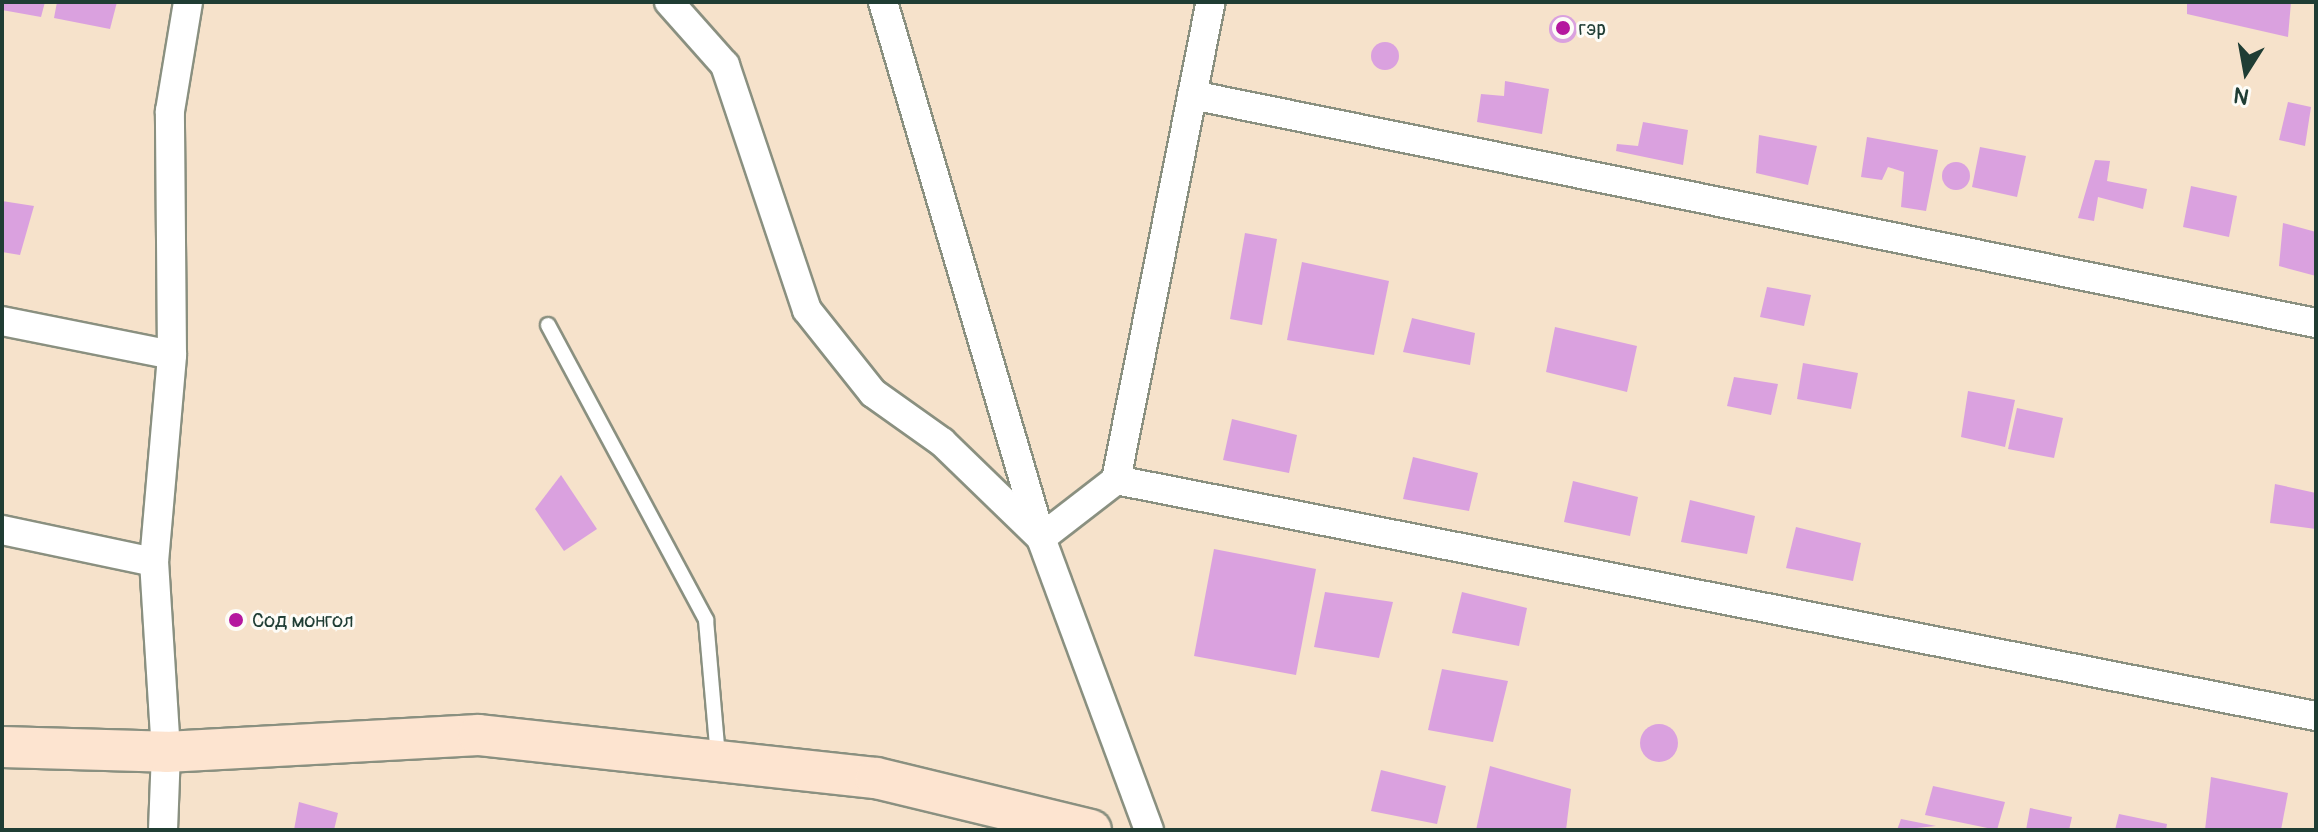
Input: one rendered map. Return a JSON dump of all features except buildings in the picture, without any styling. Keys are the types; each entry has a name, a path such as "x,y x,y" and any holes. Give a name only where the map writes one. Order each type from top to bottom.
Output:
{"street":[{"path":"163,830 166,752 154,562 172,355 170,111 188,2"},
{"path":"669,2 725,65 807,310 873,393 942,442 1041,538"},
{"path":"883,2 1041,538 1149,830"},
{"path":"1041,538 1116,480 1211,2"},
{"path":"1192,95 2316,323"},
{"path":"2,321 172,355"},
{"path":"1116,480 2316,716"},
{"path":"2,530 154,562"},
{"path":"2,747 166,752 479,735 876,778 1091,830"}],"lane":[{"path":"548,325 706,620 718,761"}],"place":[{"name":"гэр","path":"1563,28"},
{"name":"Сод монгол","path":"236,620"}]}
